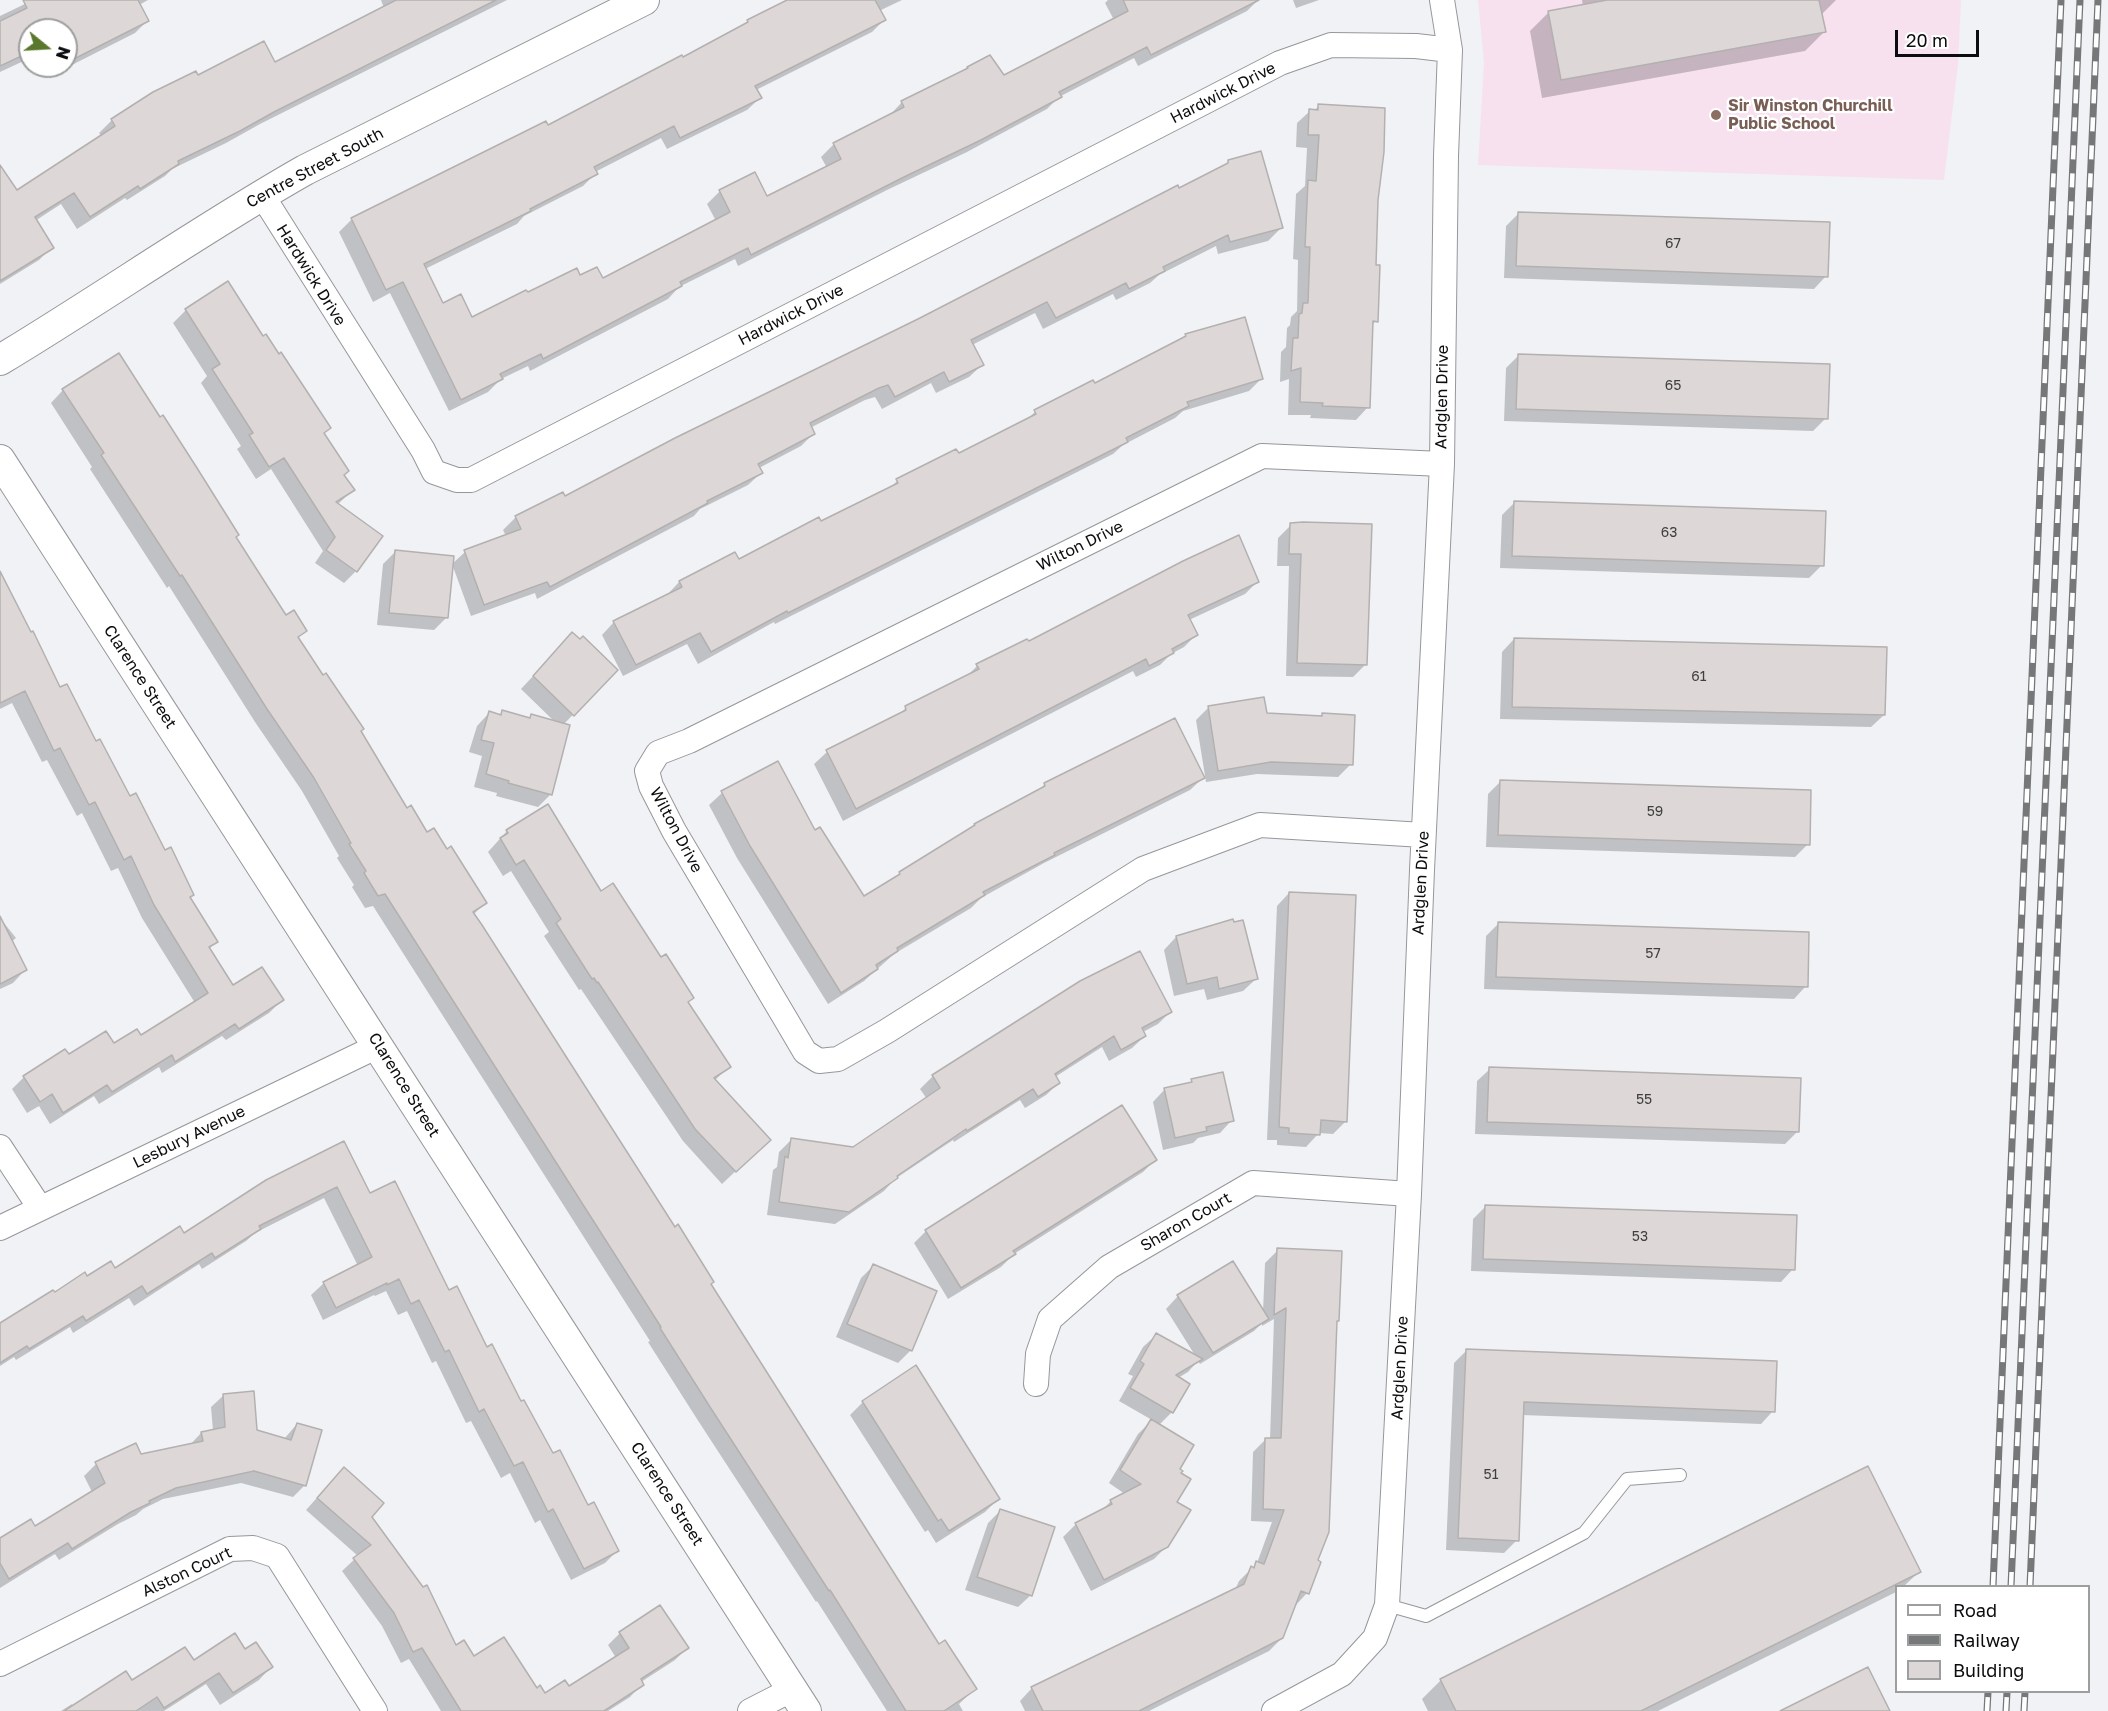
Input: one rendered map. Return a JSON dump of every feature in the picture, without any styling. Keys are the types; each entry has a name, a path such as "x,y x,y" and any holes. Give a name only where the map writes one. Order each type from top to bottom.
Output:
{"street":[{"name":"Centre Street South","path":"0,360 91,305 261,195 306,170 644,0"},
{"name":"Ardglen Drive","path":"1274,1711 1342,1674 1374,1638 1387,1605 1409,1194 1442,464 1446,156 1450,50 1442,0"},
{"name":"Hardwick Drive","path":"261,195 423,450 434,472 458,480 471,480 1280,63 1331,45 1416,46 1450,50"},
{"name":"Wilton Drive","path":"1424,835 1260,825 1143,869 887,1031 838,1059 819,1061 805,1052 674,831 651,786 647,771 658,753 688,741 1262,456 1442,464"},
{"name":"Clarence Street","path":"0,460 799,1700"},
{"name":"Lesbury Avenue","path":"0,1228 378,1046"},
{"path":"0,1147 40,1208"},
{"name":"Sharon Court","path":"1035,1383 1038,1354 1050,1319 1109,1267 1253,1183 1409,1194"},
{"name":"Alston Court","path":"0,1664 230,1549 253,1548 277,1556 375,1711"},
{"path":"750,1711 799,1700"}],"lane":[{"path":"1387,1605 1426,1616 1584,1533 1627,1479 1680,1475"}],"shaded area":[{"name":"Sir Winston Churchill Public School","path":"1478,0 1961,0 1958,65 1944,180 1478,165 1484,63"}],"building":[{"path":"23,0 138,0 149,21 78,57 78,18 18,18 18,58 0,66 0,21 27,8"},
{"path":"396,0 496,0 178,161 179,164 140,189 138,186 90,217 74,193 35,217 54,248 0,281 0,165 17,190 115,126 111,119 153,92 196,71 198,75 264,41 275,62"},
{"path":"787,0 875,0 886,20 755,86 762,98 680,138 674,126 594,167 598,174 530,209 531,211 424,264 443,303 461,294 472,317 577,268 580,275 597,267 603,278 730,212 719,190 755,172 767,196 841,159 833,143 904,107 901,101 990,55 1004,75 1128,11 1123,0 1259,0 1151,55 1147,47 1059,92 1062,97 981,140 751,255 748,248 680,282 682,286 543,359 541,354 500,374 503,379 461,400 403,282 386,290 351,218 546,121 548,125 682,55 683,57"},
{"path":"1607,0 1819,0 1826,32 1561,80 1548,11"},
{"path":"1318,104 1385,108 1384,152 1378,200 1376,265 1380,265 1378,322 1373,321 1370,408 1322,406 1323,403 1300,402 1301,368 1291,371 1293,338 1298,338 1299,314 1302,313 1303,303 1308,303 1310,247 1305,247 1308,180 1316,181 1319,135 1308,135 1309,109 1318,110"},
{"path":"1261,151 1283,228 1230,242 1228,235 1163,267 1165,271 1129,289 1126,283 1056,318 1047,302 971,340 984,365 949,382 944,372 895,397 888,385 879,388 810,423 815,434 758,464 763,473 550,587 547,582 484,605 464,550 521,529 515,516 563,492 565,496 675,438 918,319 1178,185 1179,188 1228,163 1228,160"},
{"path":"1518,212 1830,222 1828,277 1516,266"},
{"path":"228,281 263,336 266,334 279,354 281,352 331,428 324,433 349,471 344,475 355,490 336,502 383,536 357,572 326,550 335,537 284,458 269,467 249,435 253,433 212,369 220,364 185,309"},
{"path":"1245,317 1263,379 1187,402 1189,406 1126,438 1128,442 788,613 787,611 711,652 700,633 636,665 613,621 682,587 679,581 735,552 739,559 819,517 821,521 898,483 896,479 956,449 959,453 1036,414 1034,410 1093,380 1095,383 1186,336 1185,334"},
{"path":"119,353 160,417 163,415 197,468 239,535 236,537 286,615 294,610 307,631 298,637 323,675 326,673 364,729 361,731 407,808 411,805 427,832 434,828 447,849 451,846 487,903 473,912 675,1227 678,1224 714,1282 711,1284 939,1644 945,1640 977,1689 944,1711 906,1711 710,1407 385,894 378,896 314,778 101,455 104,453 62,389"},
{"path":"1518,354 1830,364 1828,419 1516,409"},
{"path":"1514,501 1826,511 1824,566 1512,556"},
{"path":"1290,523 1372,524 1367,665 1297,663 1301,554 1289,554"},
{"path":"1239,535 1259,582 1188,615 1198,635 1172,649 1174,653 1149,666 1146,659 856,809 826,750 906,710 905,706 979,669 976,664 1027,639 1029,641 1183,561"},
{"path":"395,550 454,556 448,618 389,613"},
{"path":"0,571 60,687 67,684 96,741 100,739 130,796 136,793 165,850 171,847 194,895 190,897 218,942 209,947 233,985 262,967 284,1000 239,1029 235,1024 175,1062 172,1055 112,1092 107,1085 63,1113 52,1094 40,1102 23,1076 65,1049 69,1054 106,1031 114,1043 137,1029 141,1035 208,993 154,905 131,856 124,860 95,802 89,805 60,748 54,751 25,691 0,703"},
{"path":"572,632 580,639 583,636 618,670 574,716 533,676"},
{"path":"1514,638 1887,647 1885,715 1512,707"},
{"path":"1264,697 1267,713 1355,715 1353,765 1271,762 1218,771 1208,706"},
{"path":"502,710 530,718 531,714 570,725 552,795 508,783 509,781 486,774 494,743 481,740 489,711 501,715"},
{"path":"1175,718 1205,778 1054,853 1055,855 983,892 985,895 897,948 898,951 876,965 878,969 841,993 750,846 721,791 778,761 815,830 820,827 864,896 974,824 1045,786 1044,783"},
{"path":"1500,780 1811,790 1810,845 1498,835"},
{"path":"548,804 601,891 613,883 661,957 666,954 694,998 688,1002 731,1067 714,1078 771,1140 736,1172 695,1129 598,982 592,979 556,923 561,919 524,860 516,865 500,838 508,833 506,830"},
{"path":"1289,892 1356,895 1347,1122 1321,1120 1320,1135 1289,1133 1289,1128 1279,1127"},
{"path":"0,916 27,970 0,984"},
{"path":"1233,919 1234,922 1243,920 1258,979 1219,989 1217,977 1187,984 1176,936"},
{"path":"1498,922 1809,932 1808,987 1496,977"},
{"path":"1140,951 1172,1012 1142,1028 1146,1036 1121,1050 1114,1036 1055,1074 1060,1083 1038,1097 1033,1089 967,1131 966,1129 849,1212 779,1202 785,1156 788,1158 791,1138 853,1147 940,1088 932,1075 1080,981"},
{"path":"1489,1067 1801,1078 1799,1132 1487,1122"},
{"path":"1223,1072 1234,1121 1206,1127 1207,1131 1175,1138 1164,1088"},
{"path":"1122,1105 1157,1160 1013,1251 1016,1254 961,1288 925,1230"},
{"path":"344,1141 370,1193 395,1181 449,1290 457,1286 487,1347 492,1344 521,1401 524,1400 553,1453 560,1450 588,1505 594,1502 619,1551 584,1569 553,1509 548,1512 523,1462 514,1466 484,1409 479,1412 449,1350 445,1352 419,1300 411,1304 399,1279 336,1308 323,1282 372,1257 337,1187 259,1226 261,1229 215,1258 212,1253 147,1294 142,1286 86,1321 83,1316 29,1349 27,1346 0,1363 0,1323 85,1272 87,1276 111,1261 115,1268 180,1226 184,1233 266,1180"},
{"path":"1485,1205 1797,1215 1795,1270 1483,1259"},
{"path":"1277,1248 1342,1251 1329,1532 1318,1560 1321,1562 1309,1594 1301,1591 1283,1638 1139,1711 1043,1711 1031,1687 1244,1584 1251,1566 1254,1568 1256,1561 1264,1564 1284,1510 1263,1509 1265,1438 1281,1438 1286,1308 1274,1315"},
{"path":"1233,1261 1269,1319 1213,1353 1177,1295"},
{"path":"873,1264 937,1291 912,1351 847,1324"},
{"path":"1156,1333 1203,1359 1176,1375 1190,1384 1173,1413 1130,1388 1144,1364 1140,1361"},
{"path":"1466,1349 1777,1361 1775,1412 1524,1402 1519,1541 1458,1538"},
{"path":"916,1365 1000,1499 949,1531 941,1519 938,1521 862,1401"},
{"path":"254,1391 257,1430 291,1440 297,1423 322,1430 306,1486 254,1471 176,1488 149,1501 150,1503 131,1512 72,1549 68,1543 9,1579 0,1563 0,1538 31,1519 35,1526 105,1483 95,1462 136,1443 141,1454 203,1441 201,1432 225,1427 223,1394"},
{"path":"1151,1419 1194,1445 1180,1469 1183,1471 1181,1473 1191,1479 1177,1502 1191,1510 1168,1547 1104,1580 1075,1523 1112,1504 1110,1500 1141,1484 1120,1470"},
{"path":"1868,1466 1921,1572 1641,1711 1456,1711 1440,1679"},
{"path":"344,1467 384,1503 372,1517 423,1587 427,1585 456,1645 464,1640 474,1656 504,1637 537,1688 540,1685 545,1693 565,1680 569,1686 629,1648 619,1632 660,1605 689,1648 641,1679 644,1685 604,1711 461,1711 422,1648 413,1652 394,1613 353,1558 371,1545 317,1498"},
{"path":"1000,1509 1055,1527 1032,1596 977,1577"},
{"path":"235,1633 245,1649 256,1642 273,1667 233,1693 219,1673 164,1708 157,1697 136,1711 64,1711 126,1671 132,1680 185,1647 194,1660"},
{"path":"1868,1667 1890,1711 1780,1711"}],"railway":[{"path":"1993,1585 2061,0"},
{"path":"2011,1585 2080,0"},
{"path":"2030,1585 2098,0"},
{"path":"1987,1711 1988,1693"},
{"path":"2006,1711 2007,1693"},
{"path":"2024,1711 2025,1693"}],"place":[{"name":"Sir Winston Churchill Public School","path":"1716,115"}]}
